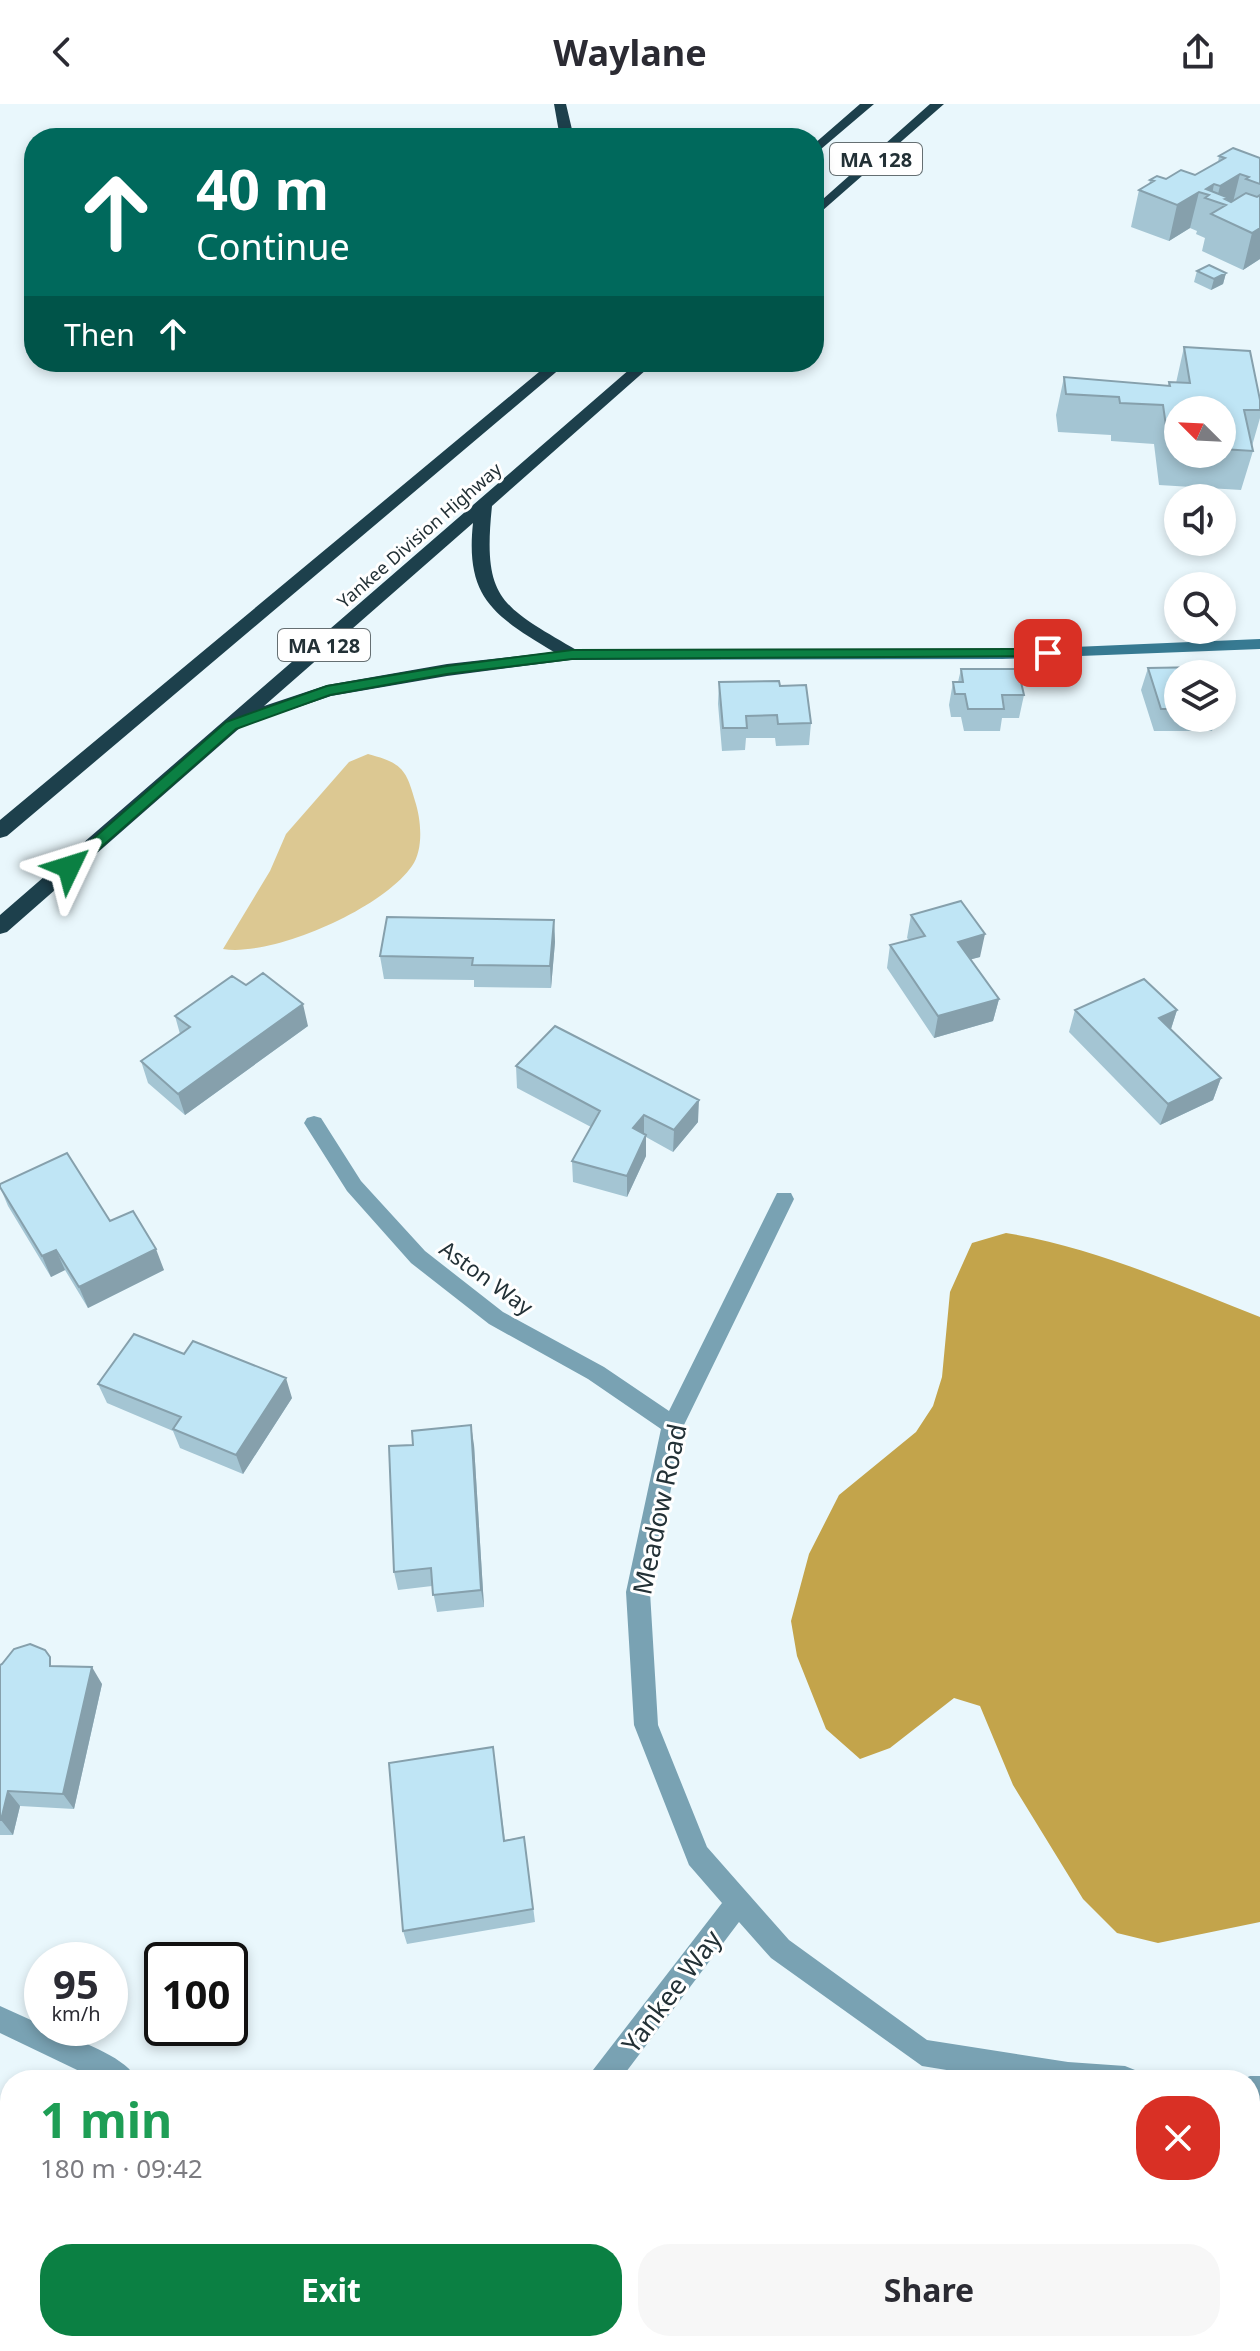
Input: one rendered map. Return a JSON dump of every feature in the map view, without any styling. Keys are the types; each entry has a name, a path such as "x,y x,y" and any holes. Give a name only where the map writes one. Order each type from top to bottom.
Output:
{"highway":[{"path":"560,104 565,128"},
{"path":"824,129 862,104"},
{"name":"MA 128","path":"824,142 868,104"},
{"name":"MA 128","path":"824,205 938,104"},
{"name":"Yankee Division Highway","path":"0,831 546,372"},
{"name":"Yankee Division Highway","path":"0,927 636,372"},
{"path":"484,504 477,550 482,584 500,611 572,655"},
{"path":"231,725 327,691 447,670 572,655"}],"main road":[{"path":"572,655 1021,654 1186,650 1260,644"}],"street":[{"name":"Aston Way","path":"314,1123 354,1186 418,1257 496,1318 596,1373 673,1425"},
{"name":"Meadow Road","path":"784,1199 673,1425 638,1592 646,1725 698,1856 780,1949 922,2053 1030,2070"},
{"name":"Yankee Way","path":"611,2070 739,1902"},
{"path":"0,2019 107,2070"}],"shaded area":[{"path":"368,754 395,764 408,781 420,825 418,851 412,866 377,898 325,927 269,945 223,949 270,871 286,834 349,762"},
{"path":"1006,1233 1103,1257 1260,1317 1260,1922 1158,1943 1117,1933 1083,1899 1013,1785 980,1706 954,1698 890,1748 860,1759 826,1729 797,1656 791,1621 809,1554 839,1495 916,1432 933,1406 942,1377 950,1292 972,1243"}],"building":[{"path":"1233,148 1260,158 1260,184 1240,174 1220,186 1214,184 1206,189 1229,198 1225,199 1231,202 1246,193 1257,197 1260,195 1260,228 1252,233 1211,214 1226,205 1205,198 1209,195 1199,192 1177,205 1139,190 1157,176 1166,179 1181,170 1195,175 1225,158 1219,156"},
{"path":"1209,265 1226,273 1214,279 1197,271"},
{"path":"1184,347 1250,351 1260,400 1260,410 1244,410 1253,451 1236,450 1236,396 1164,396 1164,412 1163,405 1120,403 1119,397 1066,394 1064,377 1170,386 1169,382 1190,383"},
{"path":"1148,668 1164,668 1164,709 1161,709"},
{"path":"961,669 1018,669 1024,695 1002,695 1004,709 968,709 965,694 955,694 953,682 963,682"},
{"path":"779,681 780,686 806,685 811,723 778,724 777,715 746,716 747,728 723,728 719,682"},
{"path":"961,901 985,934 958,942 999,999 938,1016 890,945 925,936 911,915"},
{"path":"387,917 554,920 550,966 472,965 473,958 380,956"},
{"path":"263,973 303,1004 178,1094 141,1061 190,1027 175,1016 232,976 246,985"},
{"path":"1144,979 1177,1010 1159,1018 1221,1078 1168,1104 1075,1010"},
{"path":"555,1026 699,1100 674,1130 644,1115 633,1128 646,1135 627,1176 572,1161 600,1111 516,1066"},
{"path":"67,1153 110,1221 133,1211 156,1249 79,1287 56,1250 42,1256 0,1187 0,1184"},
{"path":"134,1334 184,1354 193,1341 286,1378 236,1455 173,1429 181,1417 98,1384"},
{"path":"471,1425 481,1590 433,1595 431,1568 394,1572 389,1446 413,1445 412,1431"},
{"path":"30,1644 45,1650 50,1657 50,1666 92,1667 63,1794 8,1791 0,1820 0,1665 14,1649"},
{"path":"493,1747 504,1841 524,1837 533,1909 403,1931 389,1763"}],"route":[{"path":"69,867 231,725 327,691 447,670 572,655 1048,653"}]}
